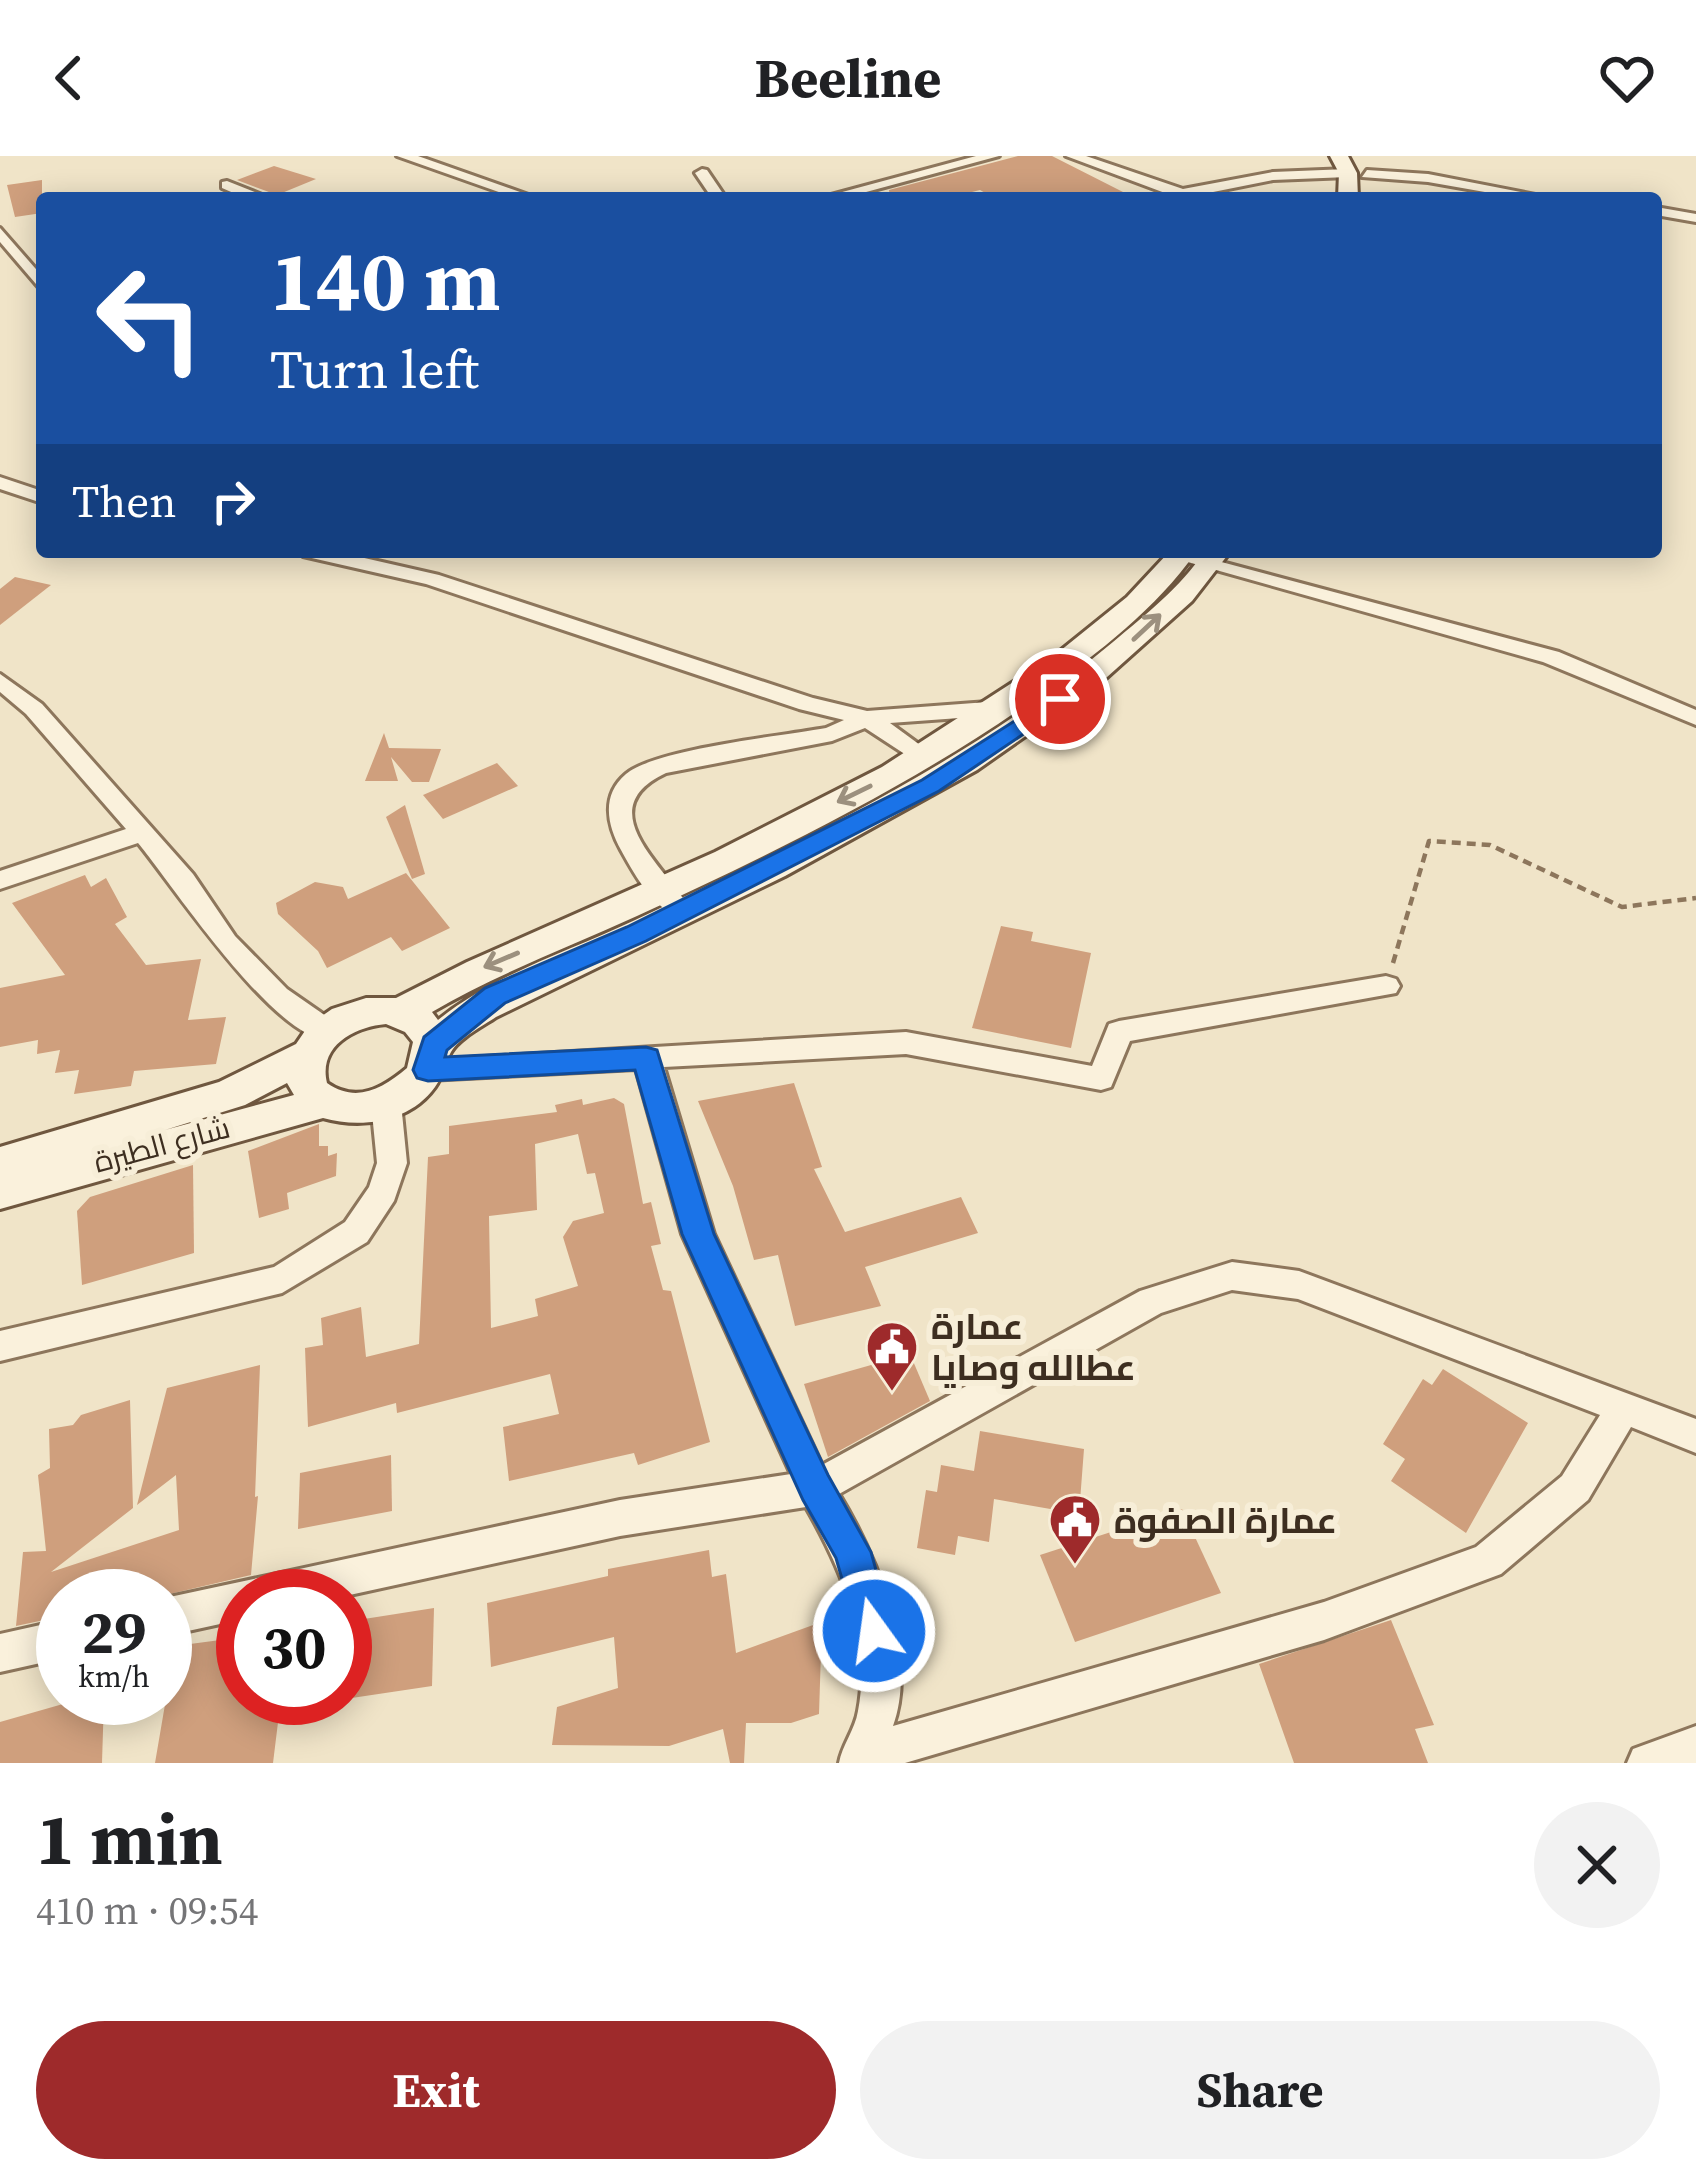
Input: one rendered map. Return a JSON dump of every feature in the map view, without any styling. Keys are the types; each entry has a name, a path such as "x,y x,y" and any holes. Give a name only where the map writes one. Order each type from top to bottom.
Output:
{"main road":[{"path":"1353,165 1368,192"},
{"path":"431,1057 427,1028 401,1013 365,1012 317,1043 304,1072 310,1090 324,1102 349,1109 386,1103 420,1082 431,1057 495,996 923,758 1005,707 1196,558"},
{"path":"401,1013 473,972 671,900 931,786 1030,724 1122,650 1196,558"},
{"name":"شارع الطيرة","path":"0,1164 231,1094 317,1043"},
{"name":"شارع الطيرة","path":"0,1192 324,1102"}],"street":[{"path":"404,156 512,192"},
{"path":"851,192 992,156"},
{"path":"1072,156 1175,192"},
{"path":"1198,192 1353,165 1509,192"},
{"path":"702,173 715,192"},
{"path":"227,185 243,192"},
{"path":"1662,212 1696,218"},
{"path":"0,232 36,278"},
{"path":"0,483 36,495"},
{"path":"337,558 432,579 807,704 868,718 1005,707"},
{"path":"1201,558 1551,657 1696,718"},
{"path":"4,688 142,832 184,880 226,943 317,1043"},
{"path":"868,718 923,758"},
{"path":"671,900 634,856 618,803 619,793 631,778 660,767 832,734 868,718"},
{"path":"0,880 142,832"},
{"path":"431,1057 646,1058 906,1043 1101,1079 1119,1032 1386,986"},
{"path":"646,1058 698,1234 815,1488 853,1552 880,1660 878,1713 860,1760"},
{"path":"0,1346 282,1279 301,1268 356,1232 383,1192 392,1163 386,1103"},
{"path":"372,1572 620,1518 815,1488 1152,1301 1232,1276 1299,1285 1696,1436"},
{"path":"860,1760 1324,1621 1488,1562 1575,1488 1623,1409"},
{"path":"0,1653 36,1646"},
{"path":"1647,1763 1696,1746"}],"path":[{"path":"1386,986 1429,841 1490,845 1622,907 1696,898"}],"building":[{"path":"1018,156 1052,156 1123,192 889,192"},
{"path":"274,166 316,179 284,192 269,192 237,180"},
{"path":"42,180 42,192 36,192 36,214 15,217 7,185"},
{"path":"15,577 51,585 0,625 0,589"},
{"path":"384,733 389,748 441,749 429,782 412,782 391,757 398,781 365,781"},
{"path":"497,763 518,786 443,819 423,795"},
{"path":"405,805 425,874 412,879 386,817"},
{"path":"406,873 450,928 402,951 391,937 327,968 318,951 278,914 276,903 315,882 343,887 348,899"},
{"path":"85,875 91,887 106,878 127,917 115,924 146,965 201,959 188,1020 226,1017 216,1064 134,1071 131,1086 74,1094 79,1070 55,1073 60,1050 37,1054 38,1040 0,1047 0,988 65,975 12,903"},
{"path":"1001,926 1033,932 1031,941 1091,953 1071,1048 972,1028"},
{"path":"794,1083 822,1167 814,1169 845,1232 961,1197 978,1233 865,1267 881,1306 795,1326 778,1255 754,1260 733,1186 698,1101"},
{"path":"614,1098 624,1104 643,1204 651,1202 661,1244 651,1246 663,1290 671,1291 710,1442 638,1465 634,1453 509,1481 503,1427 559,1414 550,1374 397,1413 396,1403 308,1427 305,1348 323,1345 321,1318 361,1307 366,1357 419,1344 428,1157 449,1154 449,1126 557,1112 555,1105 582,1099 583,1105","holes":["578,1134 587,1174 595,1173 604,1213 573,1221 563,1237 578,1286 535,1299 538,1316 491,1328 489,1216 537,1210 535,1144"]},
{"path":"319,1124 319,1146 328,1146 328,1156 337,1153 336,1176 287,1193 289,1209 259,1218 248,1151"},
{"path":"193,1165 194,1253 82,1285 77,1211 90,1197"},
{"path":"910,1354 930,1401 828,1457 804,1384"},
{"path":"260,1365 252,1569 216,1569 216,1583 192,1589 192,1569 60,1569 179,1530 176,1475 137,1505 167,1388"},
{"path":"1443,1369 1528,1423 1466,1533 1391,1481 1405,1459 1383,1444 1423,1379 1432,1385"},
{"path":"130,1400 133,1508 55,1569 36,1569 36,1622 16,1626 23,1552 46,1551 38,1475 50,1468 49,1429 73,1425 81,1415"},
{"path":"980,1431 1084,1449 1079,1514 994,1499 989,1542 958,1536 955,1555 917,1548 926,1490 937,1492 941,1465 974,1471"},
{"path":"391,1455 392,1511 298,1529 300,1473"},
{"path":"1182,1509 1221,1593 1075,1642 1040,1555"},
{"path":"709,1550 712,1577 726,1574 736,1653 838,1616 838,1652 821,1652 819,1714 791,1723 746,1723 744,1763 730,1763 723,1729 669,1746 552,1745 557,1707 618,1688 614,1637 491,1667 487,1603 608,1576 608,1569"},
{"path":"434,1608 432,1686 372,1695 372,1618"},
{"path":"1391,1620 1434,1725 1415,1729 1428,1763 1294,1763 1259,1664"},
{"path":"216,1641 216,1725 278,1725 273,1763 155,1763 161,1725 192,1725 192,1644"},
{"path":"36,1712 36,1725 103,1725 102,1763 0,1763 0,1722"}],"place":[{"name":"عمارة عطالله وصايا","path":"892,1393"},
{"name":"عمارة الصفوة","path":"1075,1566"}],"route":[{"path":"874,1631 853,1552 815,1488 698,1234 646,1058 428,1070 434,1045 495,996 637,934 931,786 1030,724 1060,699"}]}
